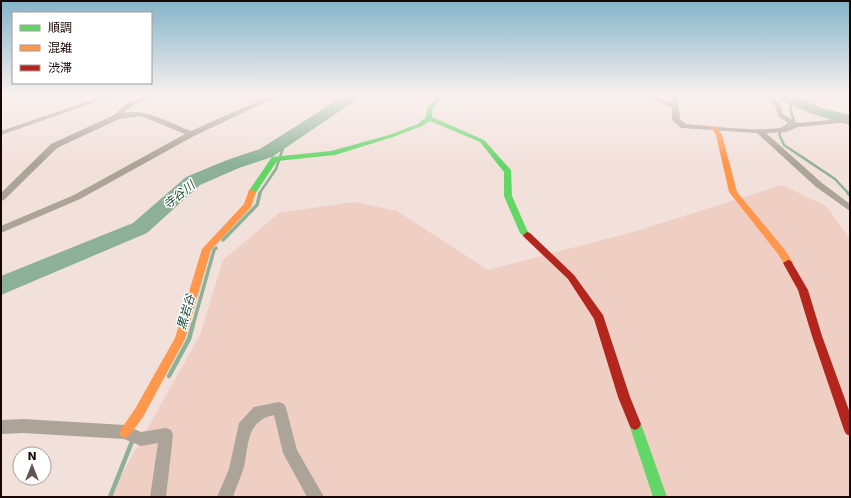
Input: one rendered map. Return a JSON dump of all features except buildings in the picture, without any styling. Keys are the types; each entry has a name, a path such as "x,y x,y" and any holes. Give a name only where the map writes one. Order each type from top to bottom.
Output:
{"street":[{"path":"1,133 55,118"},
{"path":"1,198 54,146 115,118"},
{"path":"152,118 191,134"},
{"path":"1,230 77,197 191,134 226,118"},
{"path":"126,433 139,413 180,339 207,249 248,205 251,194 275,159 339,151 390,136 420,125 429,118"},
{"path":"430,118 482,141 508,172 508,196 523,231 571,277 600,318 624,397 644,448 660,497"},
{"path":"676,118 684,126 759,131 786,130 797,125 847,120"},
{"path":"784,118 797,125"},
{"path":"715,128 719,135 733,192 782,252 803,290 817,336 850,430"},
{"path":"759,131 819,186 850,208"},
{"path":"225,497 236,469 244,428 259,412 279,408 290,453 316,497"},
{"path":"1,427 23,426 126,433 141,439 166,435 158,497"}],"shaded area":[{"path":"782,185 826,206 850,239 850,497 109,497 200,335 223,260 279,213 354,202 397,211 488,270 640,230"}],"waterway":[{"name":"寺谷川","path":"1,286 140,228 193,181 233,164 266,153 320,118"},
{"path":"793,118 794,120 783,128 779,134 784,145 835,179 849,194"},
{"path":"844,118 850,120"},
{"name":"黒岩谷","path":"259,194 276,169 286,139"},
{"name":"黒岩谷","path":"223,240 257,205 260,193"},
{"name":"黒岩谷","path":"193,325 214,250 216,248"},
{"name":"黒岩谷","path":"169,376 189,339 193,324"},
{"name":"黒岩谷","path":"110,497 133,439"}],"traffic: fast":[{"path":"252,192 275,159 332,153 391,136 420,125 429,118"},
{"path":"430,118 482,141 508,172 508,196 523,231 527,235"},
{"path":"635,424 660,497"}],"traffic: slow":[{"path":"715,128 719,135 733,192 782,252 788,263"},
{"path":"125,432 139,413 180,339 207,249 248,205 252,192"}],"traffic: jam":[{"path":"527,235 571,277 599,318 624,397 635,424"},
{"path":"788,263 803,290 817,336 850,430"}]}
